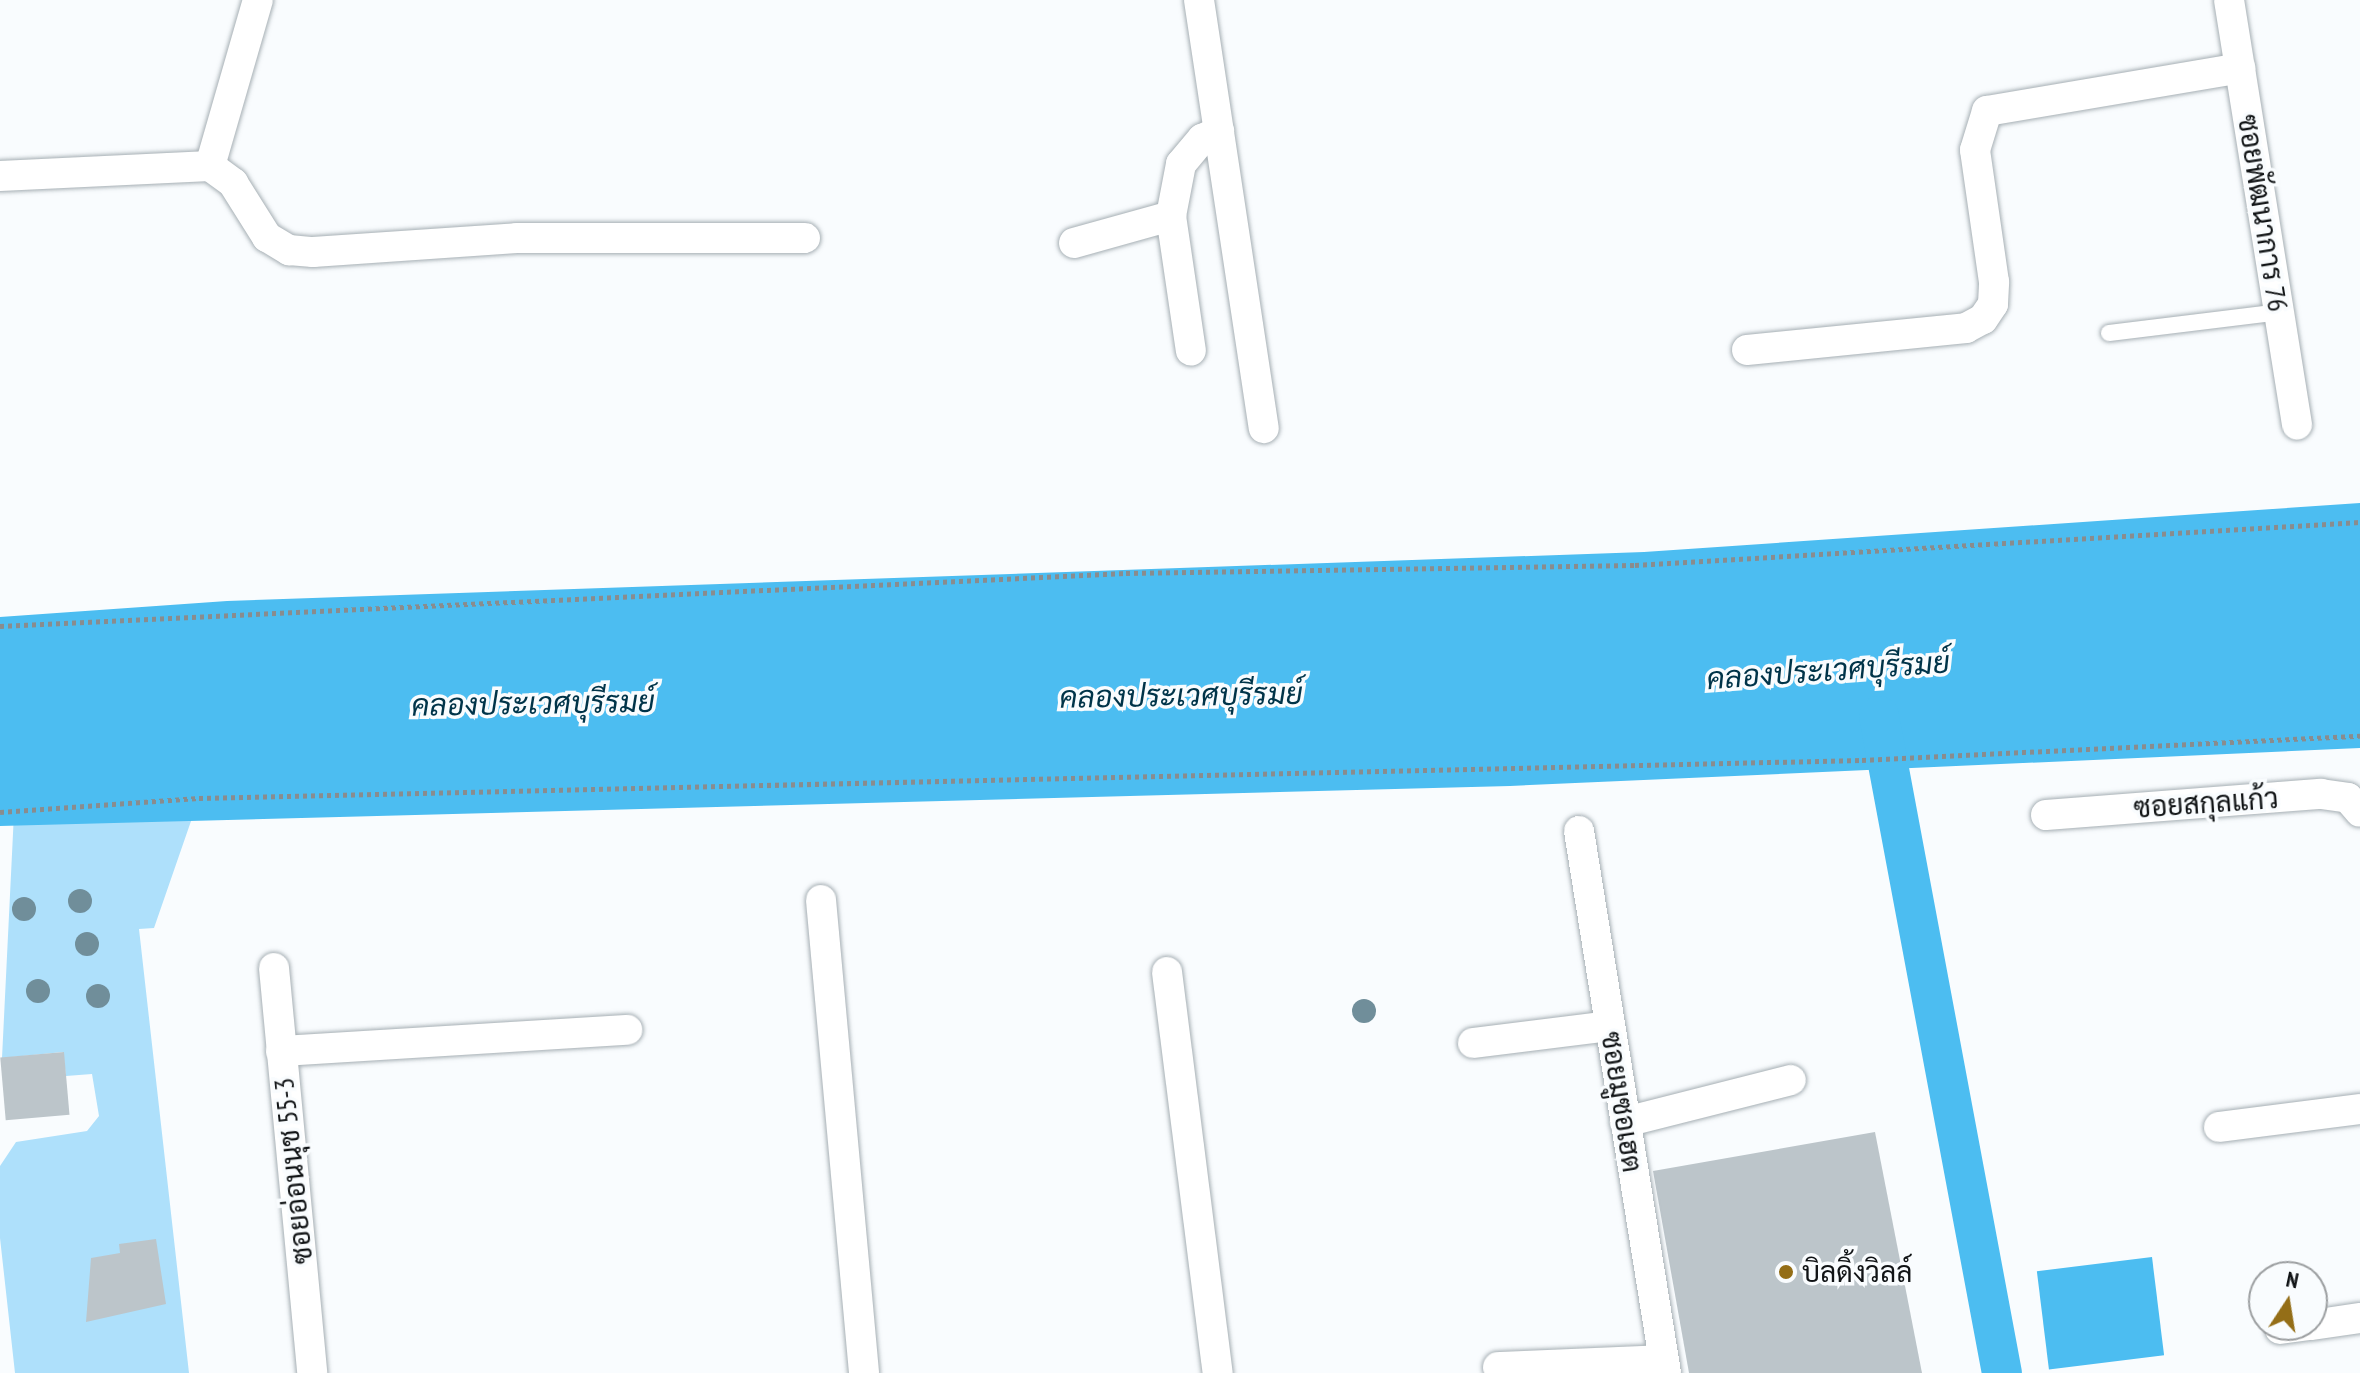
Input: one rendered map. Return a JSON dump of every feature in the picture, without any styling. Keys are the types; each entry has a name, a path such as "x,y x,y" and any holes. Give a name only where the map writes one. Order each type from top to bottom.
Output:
{"street":[{"path":"210,166 258,0"},
{"path":"1199,0 1264,428"},
{"name":"ซอยพัฒนาการ 76","path":"2229,0 2297,425"},
{"path":"1747,350 1966,328 1983,319 1993,304 1994,282 1975,150 1987,111 2240,68"},
{"path":"1191,351 1171,216 1181,164 1202,139 1219,131"},
{"path":"0,176 210,166 233,183 258,229 289,250 517,238 805,238"},
{"path":"1074,243 1171,216"},
{"name":"ซอยสกุลแก้ว","path":"2046,815 2321,794 2348,798 2360,812"},
{"name":"ซอยมูซอเฮต","path":"1579,831 1665,1366"},
{"path":"821,900 864,1373"},
{"name":"ซอยอ่อนนุช 55-3","path":"274,968 312,1373"},
{"path":"1167,972 1218,1373"},
{"path":"1473,1043 1610,1026"},
{"path":"281,1051 627,1030"},
{"path":"1625,1122 1791,1080"},
{"path":"2219,1127 2360,1109"},
{"path":"2328,1323 2360,1318"},
{"path":"1498,1367 1665,1366"}],"lane":[{"path":"2109,333 2279,312"}],"path":[{"path":"0,626 1126,573 1635,565 2360,522"},
{"path":"0,812 199,798 1862,760 2360,736"}],"shaded area":[{"path":"199,798 154,928 139,929 189,1373 15,1373 0,1238 0,1166 16,1142 87,1131 99,1116 92,1074 66,1076 63,1052 2,1058 14,813"}],"water":[{"name":"คลองประเวศบุรีรมย์","path":"2360,503 2360,748 1510,786 0,826 0,617 227,601 1644,552"},
{"path":"2152,1257 2164,1355 2049,1369 2037,1271"}],"building":[{"path":"64,1052 69,1115 6,1120 0,1058"},
{"name":"บิลดิ้งวิลล์","path":"1875,1132 1922,1373 1689,1373 1653,1171"},
{"path":"156,1239 166,1304 86,1322 91,1258 120,1253 119,1244"}],"waterway":[{"path":"1879,716 2002,1373"}],"place":[{"name":"บิลดิ้งวิลล์","path":"1786,1272"}]}
